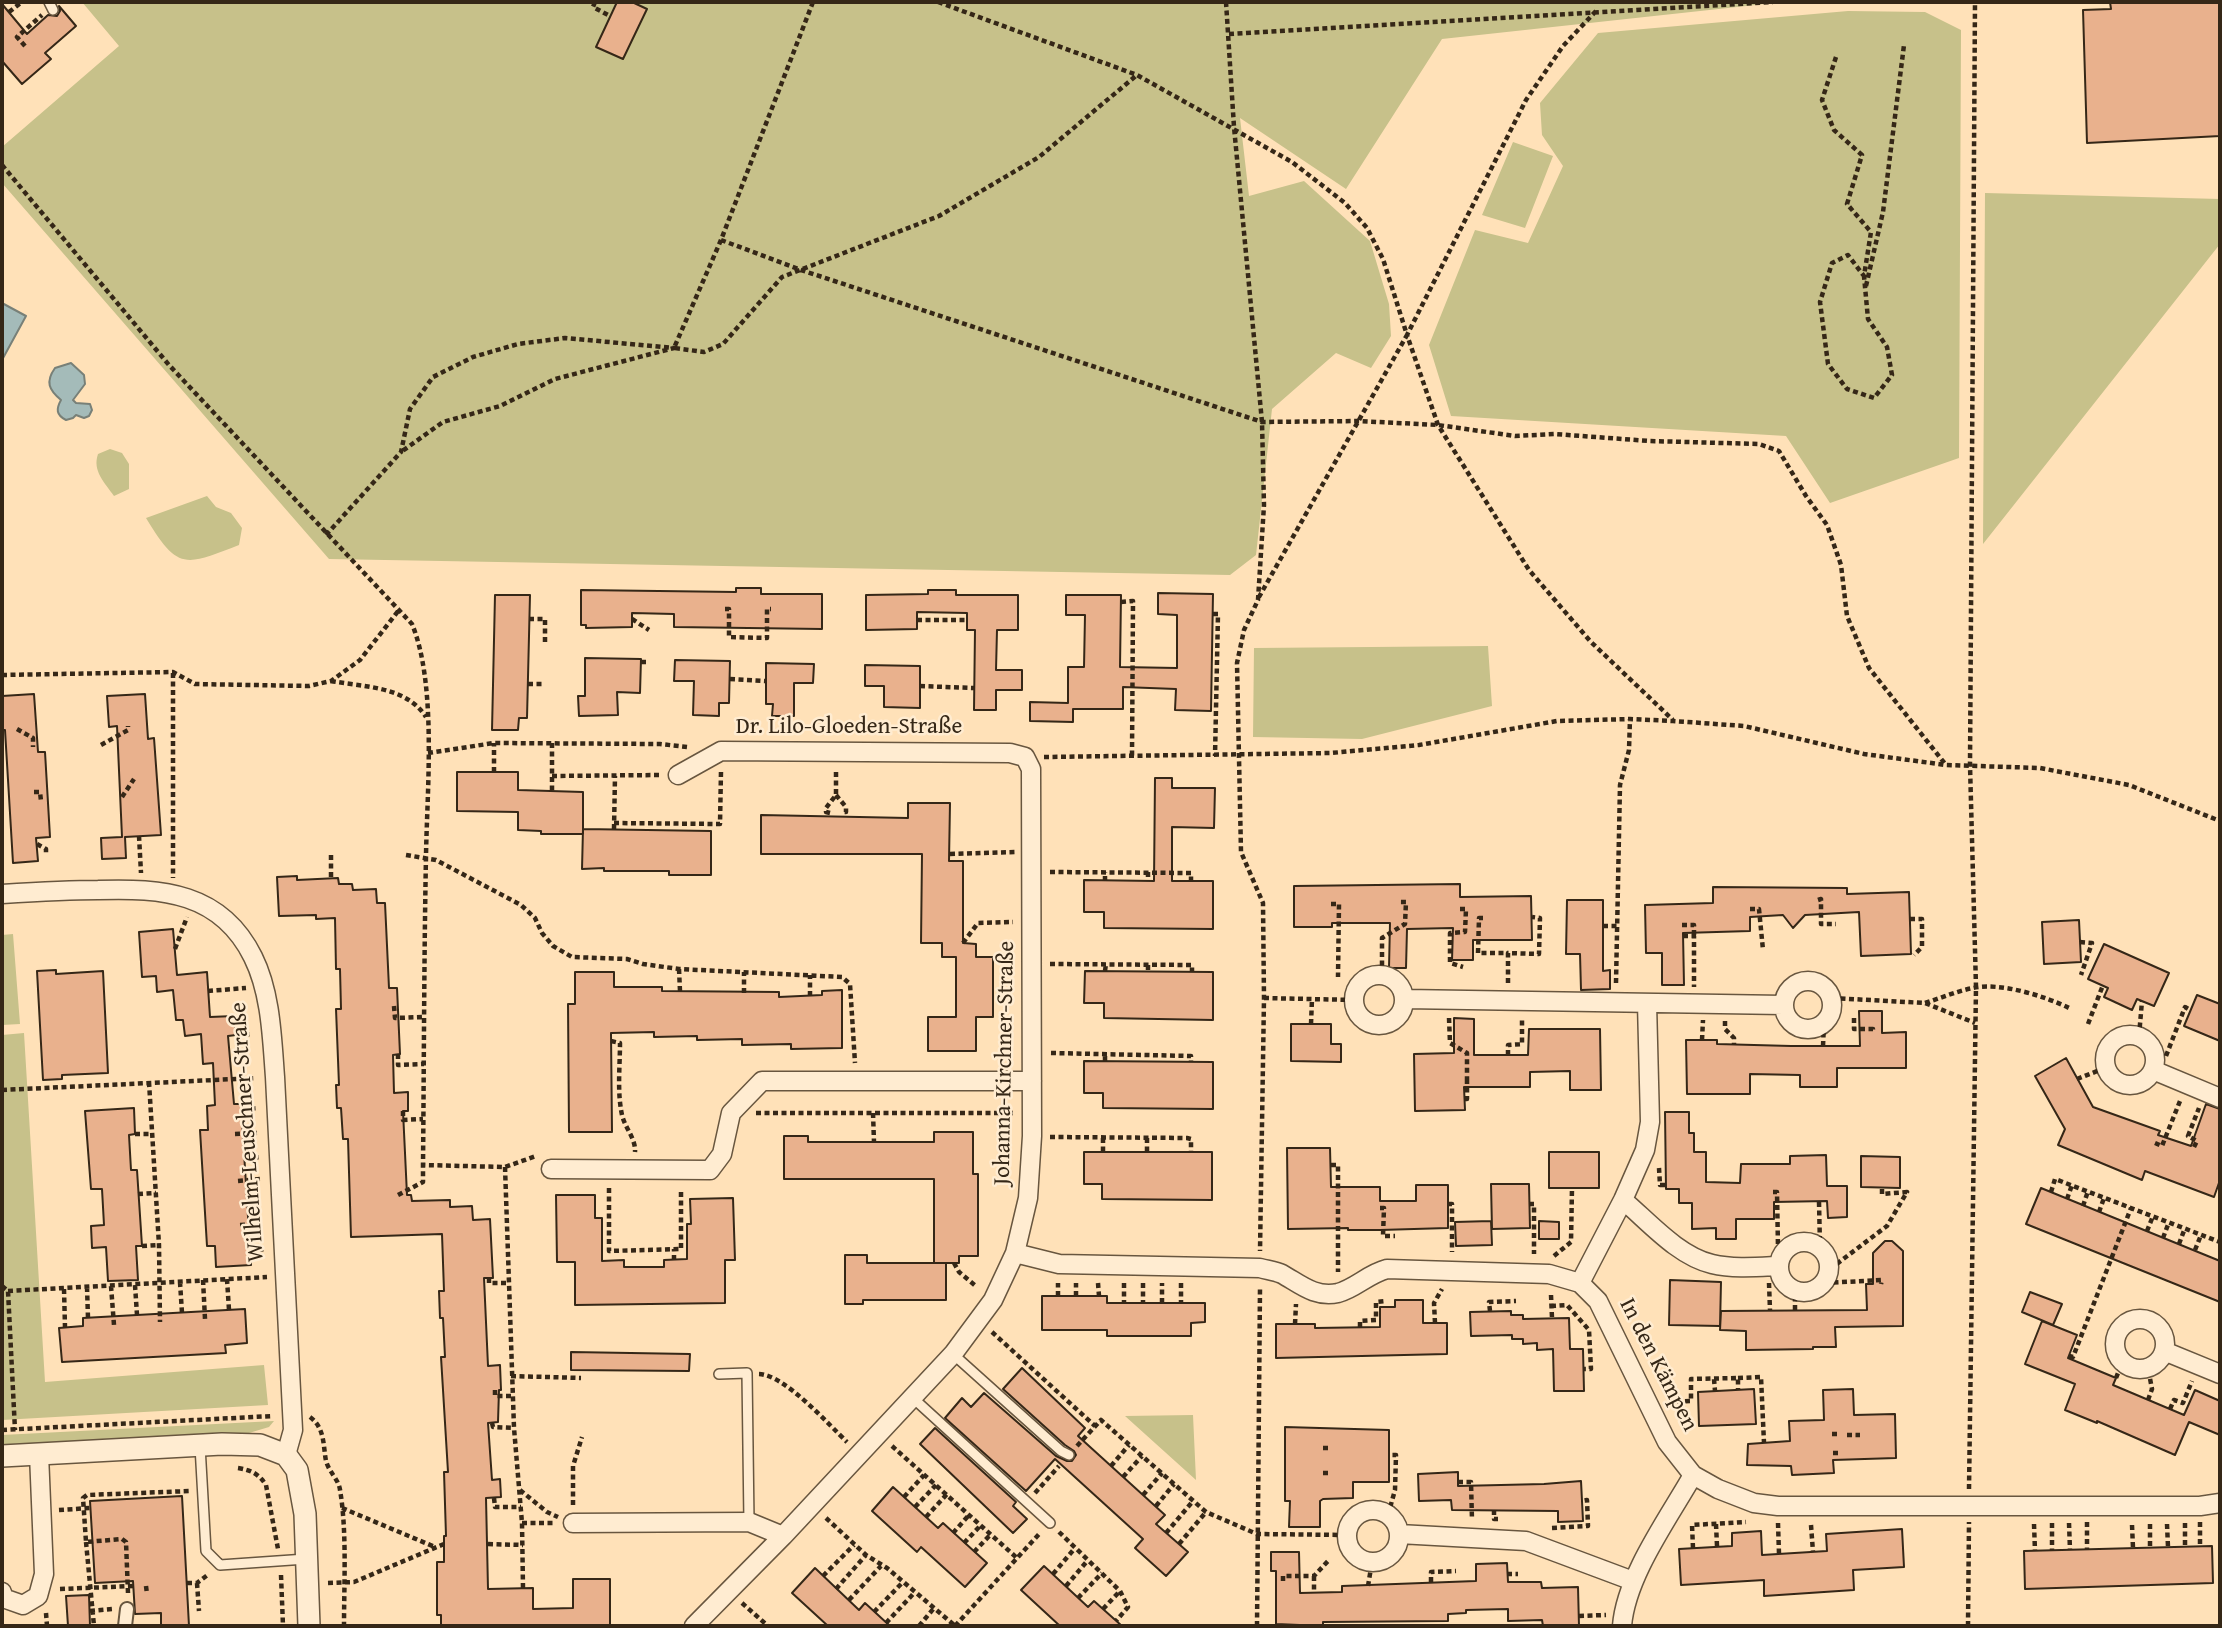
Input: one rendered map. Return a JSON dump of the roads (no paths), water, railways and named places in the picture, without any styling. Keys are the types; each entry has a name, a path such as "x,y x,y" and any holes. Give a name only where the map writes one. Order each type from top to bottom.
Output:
{"street":[{"name":"Dr. Lilo-Gloeden-Straße","path":"678,775 721,751 1010,753 1025,757"},
{"name":"Johanna-Kirchner-Straße","path":"694,1626 783,1536 953,1354 993,1300 1015,1253 1027,1198 1032,1136 1031,769 1025,757"},
{"name":"Wilhelm-Leuschner-Straße","path":"2,894 142,888 173,893 214,911 236,931 253,957 263,986 275,1077 293,1430 286,1455"},
{"path":"1382,974 1394,979 1402,987 1405,999 1403,1011 1395,1020 1384,1025 1372,1025 1361,1018 1354,1000 1359,984 1374,975 1382,974"},
{"path":"1810,980 1822,984 1832,998 1832,1013 1824,1024 1810,1030 1797,1027 1787,1017 1783,1005 1787,992 1797,982 1810,980"},
{"path":"1405,999 1783,1005"},
{"path":"1015,1253 1059,1264 1261,1268 1280,1273 1310,1291 1325,1294 1338,1293 1353,1287 1374,1272 1387,1269 1549,1273 1580,1283 1623,1200 1645,1150 1650,1122 1647,1003"},
{"path":"2128,1034 2139,1036 2150,1044 2157,1072 2132,1086 2119,1083 2110,1077 2105,1068 2104,1056 2109,1045 2118,1037 2128,1034"},
{"path":"2157,1072 2213,1095"},
{"path":"551,1169 710,1170 722,1154 731,1113 762,1081 1032,1081"},
{"path":"1623,1200 1699,1261 1723,1266 1778,1266"},
{"path":"1807,1241 1820,1246 1829,1258 1828,1276 1811,1292 1795,1291 1786,1286 1778,1266 1782,1252 1793,1243 1807,1241"},
{"name":"In den Kämpen","path":"1580,1283 1598,1301 1667,1442 1693,1475 1718,1489 1754,1503 1778,1506 1969,1507 2200,1506 2220,1503"},
{"path":"2144,1319 2157,1325 2165,1337 2164,1351 2159,1362 2148,1368 2119,1370 2114,1340 2119,1329 2130,1320 2144,1319"},
{"path":"2164,1351 2220,1374"},
{"path":"2,1456 222,1444 260,1445 286,1455 297,1470 302,1490 308,1559 309,1626"},
{"path":"2,1592 4,1598 23,1605 38,1596 44,1574 38,1454"},
{"path":"1622,1620 1633,1581 1693,1475"},
{"path":"1367,1511 1388,1515 1396,1523 1399,1534 1397,1547 1391,1555 1382,1561 1372,1562 1362,1560 1353,1553 1347,1535 1351,1523 1367,1511"},
{"path":"573,1523 749,1522 783,1536"},
{"path":"1399,1534 1535,1543 1633,1581"},
{"path":"125,1626 127,1609"}],"lane":[{"path":"953,1354 1061,1451 1069,1455"},
{"path":"719,1374 747,1373 749,1522"},
{"path":"913,1398 1050,1523"},
{"path":"200,1446 206,1551 220,1565 308,1559"}],"water":[{"path":"2,303 26,316 2,360"},
{"path":"71,363 84,375 85,384 73,400 76,403 90,404 92,410 89,416 84,418 76,415 66,420 59,414 61,400 51,389 49,382 55,368"}]}
